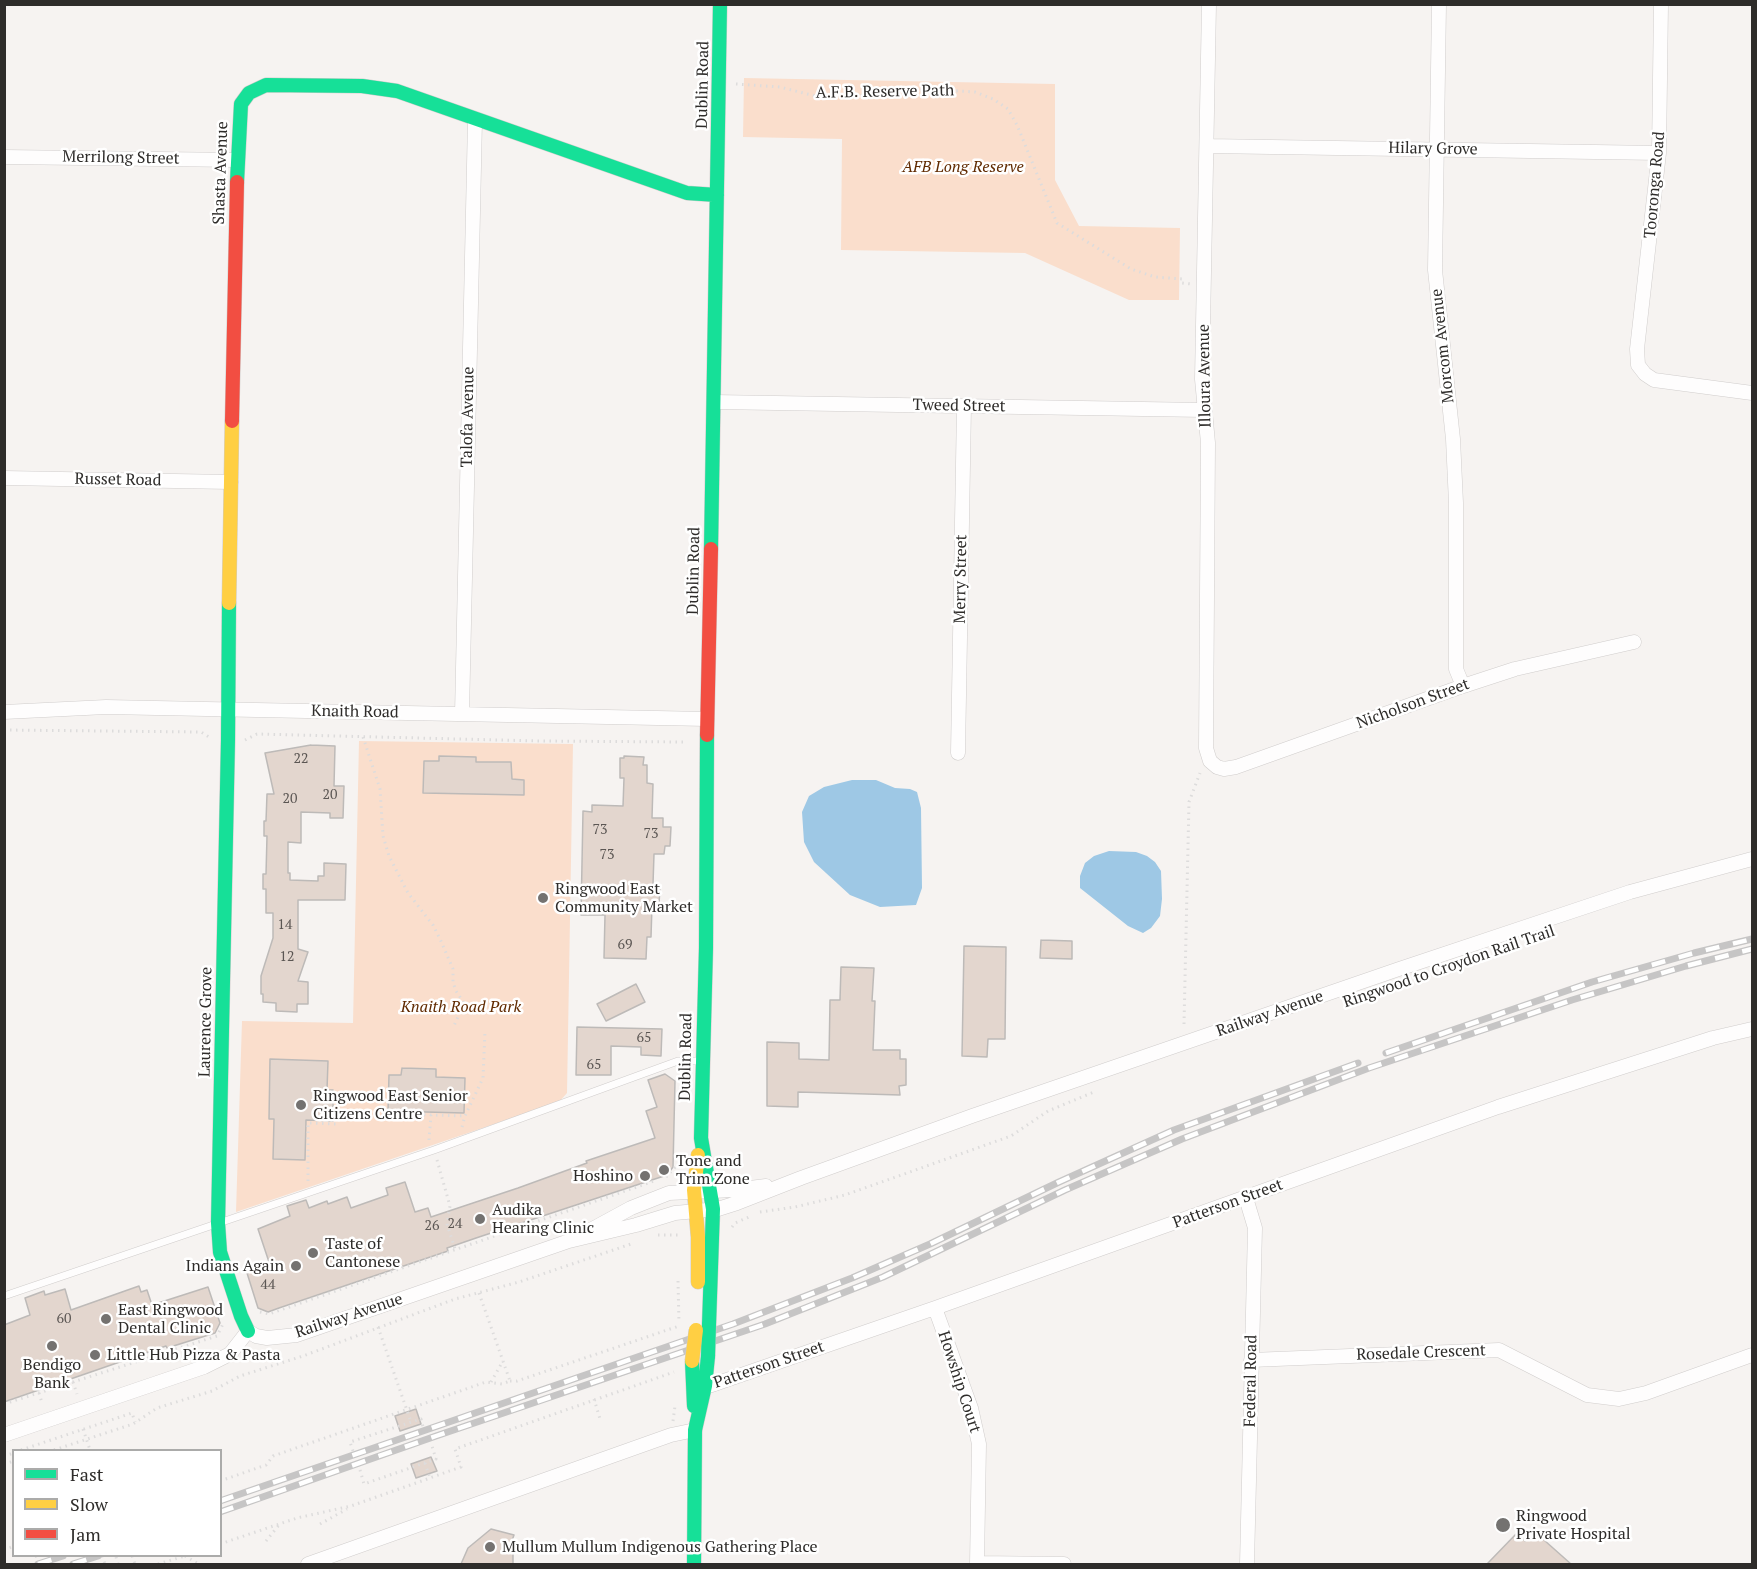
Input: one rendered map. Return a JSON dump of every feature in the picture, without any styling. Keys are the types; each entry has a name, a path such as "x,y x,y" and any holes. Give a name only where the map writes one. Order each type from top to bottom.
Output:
{"main road":[{"name":"Dublin Road","path":"694,1564 695,1428 698,1387 708,1356 702,1328 694,1190 701,1138 706,948 706,719 720,4"},
{"name":"Shasta Avenue","path":"228,710 237,160 241,104 249,93 266,85 362,86 397,91 687,194 717,195"},
{"name":"Laurence Grove","path":"228,710 218,1223 220,1252 248,1330"},
{"name":"Dublin Road","path":"698,1387 692,1361 702,1328 713,1209 701,1138"}],"street":[{"name":"Illoura Avenue","path":"1206,748 1208,443 1202,379 1209,4"},
{"name":"Morcom Avenue","path":"1439,4 1434,270 1453,440 1456,503 1456,669 1463,686"},
{"name":"Tooronga Road","path":"1661,4 1659,153 1637,349 1638,365 1654,380 1752,393"},
{"name":"Talofa Avenue","path":"462,714 475,120"},
{"name":"Hilary Grove","path":"1207,146 1659,153"},
{"name":"Merrilong Street","path":"4,157 237,160"},
{"name":"Tweed Street","path":"714,402 1204,410"},
{"name":"Merry Street","path":"958,753 964,406"},
{"name":"Russet Road","path":"4,478 231,482"},
{"name":"Nicholson Street","path":"1206,748 1210,761 1217,767 1236,768 1515,669 1634,642"},
{"name":"Knaith Road","path":"4,712 106,707 706,719"},
{"name":"Railway Avenue","path":"248,1330 256,1336 267,1338 297,1335 569,1241 675,1213 713,1209 737,1203 972,1116 1410,966 1630,892 1752,859"},
{"name":"Patterson Street","path":"698,1387 935,1308 1498,1107 1713,1038 1752,1029"},
{"name":"Railway Avenue","path":"569,1241 622,1212 669,1192 742,1189 792,1181"},
{"name":"Federal Road","path":"1246,1198 1255,1228 1247,1564"},
{"name":"Howship Court","path":"935,1308 971,1408 979,1444 977,1564"},
{"path":"4,1435 204,1367 230,1354 248,1330"},
{"name":"Rosedale Crescent","path":"1251,1360 1499,1350 1587,1395 1619,1399 1646,1393 1752,1355"},
{"path":"308,1564 695,1428"},
{"path":"977,1564 1064,1564"}],"lane":[{"path":"4,1296 434,1150 678,1061 703,1061"}],"path":[{"name":"A.F.B. Reserve Path","path":"719,84 757,84 815,96 857,96 902,90 944,90 975,92 993,99 1008,110 1017,125 1057,223 1131,269 1155,278 1182,279 1182,283 1204,284"},
{"path":"4,729 201,732 212,739 228,740 248,740 257,734 683,742"},
{"path":"363,737 380,789 383,837 389,856 408,893 433,925 453,969 456,991 464,1003 453,1028"},
{"path":"1184,1024 1189,802 1206,748"},
{"path":"459,1141 465,1116 483,1078 484,1031"},
{"path":"759,1212 795,1207 845,1195 1000,1140 1011,1136 1048,1111 1101,1089"},
{"path":"308,1193 308,1123 336,1124 336,1112 465,1116"},
{"path":"431,1115 429,1141 434,1150 450,1206 447,1224 455,1250"},
{"path":"258,1311 268,1314 669,1176 677,1165"},
{"path":"712,1236 725,1235 735,1223 751,1216"},
{"path":"648,1238 680,1234 698,1237"},
{"path":"57,1449 135,1422 157,1408 212,1391 240,1377 455,1299 519,1282 638,1242"},
{"path":"479,1293 510,1382"},
{"path":"4,1404 217,1336 224,1322 230,1319"},
{"path":"222,1479 266,1465 273,1456 486,1382 502,1384 517,1381 679,1326"},
{"path":"378,1327 411,1422"},
{"path":"490,1382 502,1361"},
{"path":"222,1543 297,1518 351,1506 461,1467 455,1449 679,1371"},
{"path":"72,1382 78,1399"},
{"path":"39,1393 42,1403"},
{"path":"594,1399 600,1419"},
{"path":"24,1449 132,1413 135,1422"},
{"path":"353,1451 350,1442 421,1419 423,1427"},
{"path":"83,1429 90,1449"},
{"path":"360,1470 364,1484 436,1459 432,1446"},
{"path":"425,1463 430,1478"},
{"path":"320,1524 351,1506"},
{"path":"266,1541 281,1524"},
{"path":"116,1557 118,1564"},
{"path":"158,1564 182,1557"}],"green space":[{"name":"AFB Long Reserve","path":"744,78 1055,84 1055,180 1079,226 1180,228 1179,300 1129,300 1025,253 841,250 842,139 743,137"},
{"name":"Knaith Road Park","path":"359,741 573,744 567,1093 559,1102 236,1212 242,1021 353,1023"}],"water":[{"path":"852,780 876,780 895,788 917,792 921,808 922,888 916,905 880,907 850,895 814,862 804,842 802,812 809,796 824,787"},
{"path":"1109,851 1136,852 1147,856 1161,871 1160,916 1151,928 1143,933 1128,926 1080,888 1080,876 1085,863 1094,856"}],"building":[{"path":"311,745 335,746 334,786 344,786 343,818 330,818 330,813 301,812 301,843 288,842 288,873 290,873 290,880 318,881 318,876 324,876 324,863 346,864 345,900 298,900 298,949 308,952 298,981 308,982 308,1004 297,1004 297,1012 276,1011 276,1003 263,1002 263,994 261,994 261,976 273,938 273,913 266,913 266,889 263,889 263,874 266,874 267,836 264,836 264,821 266,821 267,794 274,794 265,753"},
{"path":"439,756 476,757 476,762 511,762 512,779 524,780 524,795 423,793 424,761 439,761"},
{"path":"624,756 644,757 643,765 647,765 647,783 653,784 652,818 663,818 663,827 671,827 670,846 665,846 664,854 654,854 653,884 660,885 659,905 652,905 651,937 647,937 646,959 604,958 605,915 581,915 583,811 592,812 592,805 623,806 624,778 620,778 620,758"},
{"path":"1041,940 1072,941 1072,959 1040,958"},
{"path":"964,946 1006,947 1005,1039 988,1039 987,1057 962,1056"},
{"path":"841,967 874,968 873,1050 900,1050 900,1059 906,1059 906,1085 899,1086 900,1095 798,1092 798,1107 767,1106 767,1042 799,1043 799,1059 829,1060 830,1000 840,1000"},
{"path":"636,984 645,1002 606,1021 597,1004"},
{"path":"577,1027 662,1029 661,1056 641,1055 641,1047 611,1046 611,1075 576,1075"},
{"name":"Ringwood East Senior Citizens Centre","path":"270,1059 328,1061 327,1090 333,1090 333,1121 306,1120 305,1160 273,1159 274,1119 269,1119"},
{"path":"402,1068 436,1069 436,1077 465,1078 464,1113 388,1111 389,1075 401,1075"},
{"path":"665,1074 675,1081 673,1167 667,1175 479,1237 447,1248 448,1251 268,1312 258,1308 247,1273 270,1265 258,1229 290,1216 287,1206 306,1200 309,1208 347,1197 351,1208 388,1195 386,1188 405,1182 415,1212 428,1208 431,1217 518,1188 587,1163 586,1161 655,1138 646,1111 657,1107 648,1080"},
{"path":"139,1286 141,1292 147,1290 152,1305 208,1287 220,1323 215,1333 167,1348 166,1346 4,1402 4,1325 30,1315 25,1298 44,1291 45,1295 65,1289 71,1310"},
{"path":"416,1409 421,1424 400,1431 395,1416"},
{"path":"431,1457 437,1471 416,1478 411,1464"},
{"name":"Mullum Mullum Indigenous Gathering Place","path":"491,1529 514,1535 510,1546 513,1548 513,1564 461,1564 468,1548"},
{"path":"1535,1532 1571,1564 1487,1564 1517,1533 1525,1541"}],"railway":[{"path":"1386,1053 1592,982 1752,939"},
{"path":"222,1511 765,1324 883,1277 1065,1190 1182,1139 1369,1068 1572,1000 1752,949"},
{"path":"222,1500 733,1324 852,1278 930,1244 1174,1130 1358,1063"},
{"path":"38,1564 60,1557"},
{"path":"73,1564 95,1557"}],"traffic: fast":[{"path":"711,549 720,4"},
{"path":"237,182 241,104 249,93 266,85 362,86 397,91 687,193 717,195"},
{"path":"229,603 218,1223 220,1252 248,1331"},
{"path":"707,735 706,948 701,1138 713,1209 709,1325"},
{"path":"708,1356 709,1325"},
{"path":"694,1564 695,1430 705,1386 708,1356"},
{"path":"692,1361 694,1406"}],"traffic: slow":[{"path":"229,603 232,421"},
{"path":"698,1155 694,1190 698,1237 698,1282"},
{"path":"692,1361 696,1330"}],"traffic: jam":[{"path":"232,421 237,182"},
{"path":"707,735 711,549"}],"place":[{"name":"Ringwood East Community Market","path":"543,898"},
{"name":"Ringwood East Senior Citizens Centre","path":"301,1105"},
{"name":"Tone and Trim Zone","path":"664,1170"},
{"name":"Hoshino","path":"645,1176"},
{"name":"Audika Hearing Clinic","path":"480,1219"},
{"name":"Taste of Cantonese","path":"313,1253"},
{"name":"Indians Again","path":"296,1266"},
{"name":"East Ringwood Dental Clinic","path":"106,1319"},
{"name":"Bendigo Bank","path":"52,1346"},
{"name":"Little Hub Pizza & Pasta","path":"95,1355"},
{"name":"Ringwood Private Hospital","path":"1503,1525"},
{"name":"Mullum Mullum Indigenous Gathering Place","path":"490,1547"}]}
